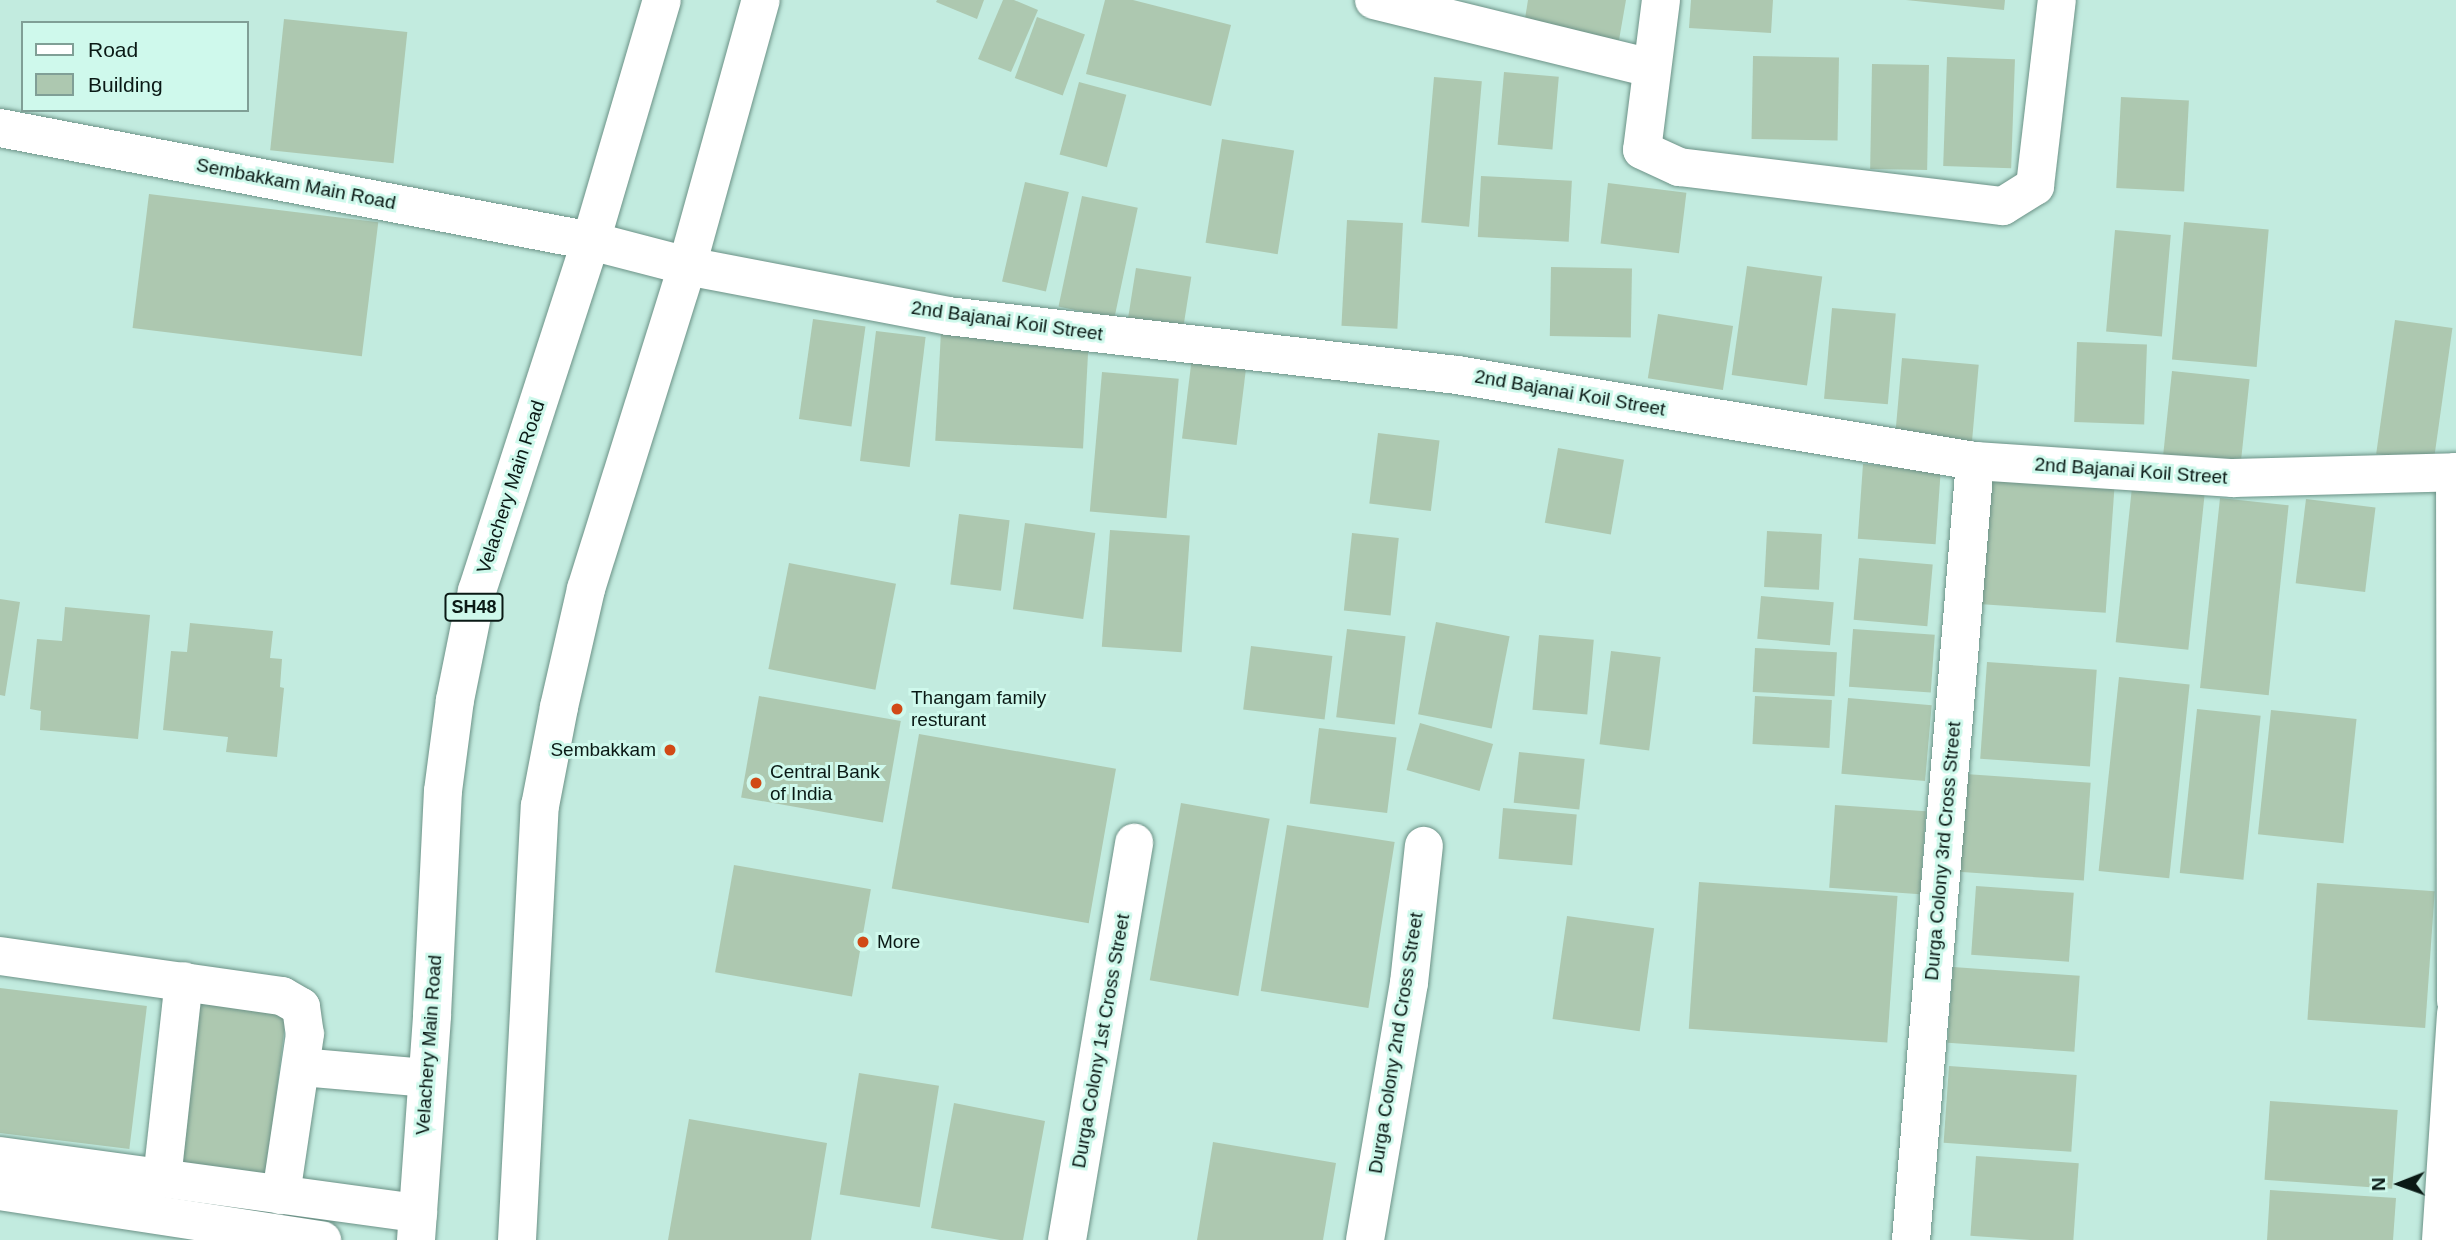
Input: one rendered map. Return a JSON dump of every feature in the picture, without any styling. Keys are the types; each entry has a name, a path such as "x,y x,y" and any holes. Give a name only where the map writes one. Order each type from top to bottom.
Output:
{"street":[{"name":"Velachery Main Road","path":"417,1227 443,791 457,687 477,591 591,241 662,0"},
{"path":"517,1240 540,806 586,589 687,266 761,0"},
{"path":"1374,0 1651,68"},
{"path":"1661,0 1642,150 1679,167 2003,206 2035,187 2057,0"},
{"name":"Sembakkam Main Road","path":"0,128 591,241 687,266"},
{"name":"2nd Bajanai Koil Street","path":"687,266 948,316 1457,374 1975,461 2233,478 2455,472"},
{"name":"Durga Colony 3rd Cross Street","path":"1911,1240 1975,461"},
{"path":"2455,472 2456,1001"},
{"name":"Durga Colony 1st Cross Street","path":"1067,1240 1134,843"},
{"name":"Durga Colony 2nd Cross Street","path":"1365,1240 1409,982 1424,846"},
{"path":"0,956 282,996 301,1007 305,1034 281,1195"},
{"path":"162,1179 184,981"},
{"path":"2441,1240 2456,1012"},
{"path":"301,1067 427,1078"},
{"path":"0,1156 281,1195 417,1227"},
{"path":"0,1191 300,1238"}],"building":[{"path":"984,0 977,19 936,2"},
{"path":"1003,0 1014,0 1038,10 1011,72 978,59"},
{"path":"1105,0 1133,0 1231,25 1211,106 1086,74"},
{"path":"1528,0 1626,0 1619,40 1524,25"},
{"path":"1691,0 1773,0 1771,33 1689,28"},
{"path":"1906,0 2005,0 2004,10"},
{"path":"1037,17 1085,34 1063,96 1015,78"},
{"path":"284,19 407,32 394,163 270,150"},
{"path":"1753,56 1839,58 1838,140 1752,139"},
{"path":"1947,57 2015,59 2011,168 1943,166"},
{"path":"1872,64 1929,65 1927,170 1870,169"},
{"path":"1504,72 1559,77 1552,150 1498,145"},
{"path":"1434,77 1482,81 1469,227 1421,222"},
{"path":"1079,82 1126,95 1107,167 1060,154"},
{"path":"2121,97 2189,101 2184,191 2116,188"},
{"path":"1222,139 1294,150 1278,254 1206,243"},
{"path":"1481,176 1572,181 1569,242 1478,237"},
{"path":"1025,182 1069,192 1046,292 1002,281"},
{"path":"1608,183 1686,193 1679,253 1601,244"},
{"path":"149,194 378,222 362,356 133,328"},
{"path":"1082,196 1138,208 1114,318 1059,307"},
{"path":"1347,220 1403,223 1397,329 1341,326"},
{"path":"2184,222 2269,229 2257,367 2172,359"},
{"path":"2115,230 2171,235 2162,336 2106,332"},
{"path":"1747,266 1822,277 1807,386 1732,375"},
{"path":"1551,267 1632,268 1631,337 1550,336"},
{"path":"1136,268 1191,277 1182,336 1127,327"},
{"path":"1832,308 1896,314 1888,404 1824,399"},
{"path":"1658,314 1733,326 1723,390 1648,378"},
{"path":"813,319 865,326 851,426 799,419"},
{"path":"2395,320 2452,328 2434,462 2376,454"},
{"path":"876,331 926,337 910,467 860,461"},
{"path":"941,331 1089,339 1083,449 935,441"},
{"path":"2077,342 2147,344 2144,424 2074,422"},
{"path":"1192,357 1247,364 1237,445 1182,438"},
{"path":"1902,358 1979,365 1972,442 1895,436"},
{"path":"2172,371 2250,379 2240,473 2162,464"},
{"path":"1102,372 1179,379 1167,518 1090,511"},
{"path":"1378,433 1440,441 1431,511 1369,503"},
{"path":"1558,448 1624,460 1611,534 1545,523"},
{"path":"1863,464 1941,469 1936,544 1858,539"},
{"path":"1984,475 2115,484 2106,613 1975,604"},
{"path":"2132,487 2205,495 2188,650 2116,642"},
{"path":"2220,498 2289,505 2269,695 2200,688"},
{"path":"2306,499 2375,508 2365,592 2296,583"},
{"path":"959,514 1010,520 1001,591 950,584"},
{"path":"1025,523 1095,533 1083,619 1013,609"},
{"path":"1110,530 1190,536 1182,652 1102,647"},
{"path":"1767,531 1822,534 1819,590 1764,587"},
{"path":"1352,533 1399,538 1391,615 1344,611"},
{"path":"1859,558 1933,564 1927,626 1854,620"},
{"path":"789,563 896,584 875,690 768,669"},
{"path":"1761,596 1834,602 1830,645 1757,639"},
{"path":"0,599 20,602 5,696 0,695"},
{"path":"65,607 150,615 138,739 40,730 41,711 30,709 37,639 62,641"},
{"path":"1436,622 1510,636 1492,729 1418,714"},
{"path":"190,623 273,631 270,658 282,659 280,687 284,688 277,757 226,752 228,737 163,730 171,651 187,652"},
{"path":"1347,629 1406,636 1395,725 1336,717"},
{"path":"1853,629 1935,635 1931,693 1849,687"},
{"path":"1539,635 1594,640 1587,715 1532,710"},
{"path":"1251,646 1332,656 1325,720 1243,710"},
{"path":"1755,648 1837,652 1835,696 1753,692"},
{"path":"1611,651 1661,657 1649,750 1600,744"},
{"path":"1987,662 2097,670 2090,766 1980,759"},
{"path":"2119,677 2190,684 2169,878 2099,871"},
{"path":"759,696 901,721 883,822 741,797"},
{"path":"1755,696 1832,700 1829,748 1752,744"},
{"path":"1848,698 1932,705 1925,781 1841,774"},
{"path":"2197,709 2261,716 2243,880 2180,873"},
{"path":"2271,710 2357,719 2343,843 2258,834"},
{"path":"1420,723 1493,744 1480,791 1406,770"},
{"path":"1319,728 1396,738 1387,813 1310,803"},
{"path":"919,734 1116,769 1089,923 892,889"},
{"path":"1519,752 1585,759 1579,810 1514,803"},
{"path":"1951,773 2091,783 2084,881 1944,871"},
{"path":"1181,803 1270,819 1238,996 1150,980"},
{"path":"1835,805 1926,811 1920,894 1829,888"},
{"path":"1503,808 1577,814 1572,865 1499,859"},
{"path":"1287,825 1395,842 1368,1008 1261,991"},
{"path":"734,865 871,889 852,996 715,972"},
{"path":"1699,882 1898,896 1887,1043 1689,1029"},
{"path":"2317,883 2435,891 2425,1028 2307,1020"},
{"path":"1976,886 2074,893 2069,962 1971,955"},
{"path":"1567,916 1654,928 1640,1031 1553,1019"},
{"path":"1953,967 2080,976 2074,1052 1948,1043"},
{"path":"0,988 147,1006 129,1149 0,1133"},
{"path":"198,994 287,1005 266,1181 176,1170"},
{"path":"1949,1066 2077,1075 2071,1152 1944,1143"},
{"path":"859,1073 939,1086 920,1207 840,1194"},
{"path":"2270,1101 2398,1110 2392,1189 2264,1180"},
{"path":"954,1103 1045,1121 1023,1240 1000,1240 931,1228"},
{"path":"689,1119 827,1143 811,1240 668,1240"},
{"path":"1213,1142 1336,1163 1323,1240 1197,1240"},
{"path":"1976,1156 2079,1163 2073,1240 1970,1236"},
{"path":"2270,1190 2396,1198 2393,1240 2267,1240"}],"place":[{"name":"Thangam family resturant","path":"897,709"},
{"name":"Sembakkam","path":"670,750"},
{"name":"Central Bank of India","path":"756,783"},
{"name":"More","path":"863,942"}]}
